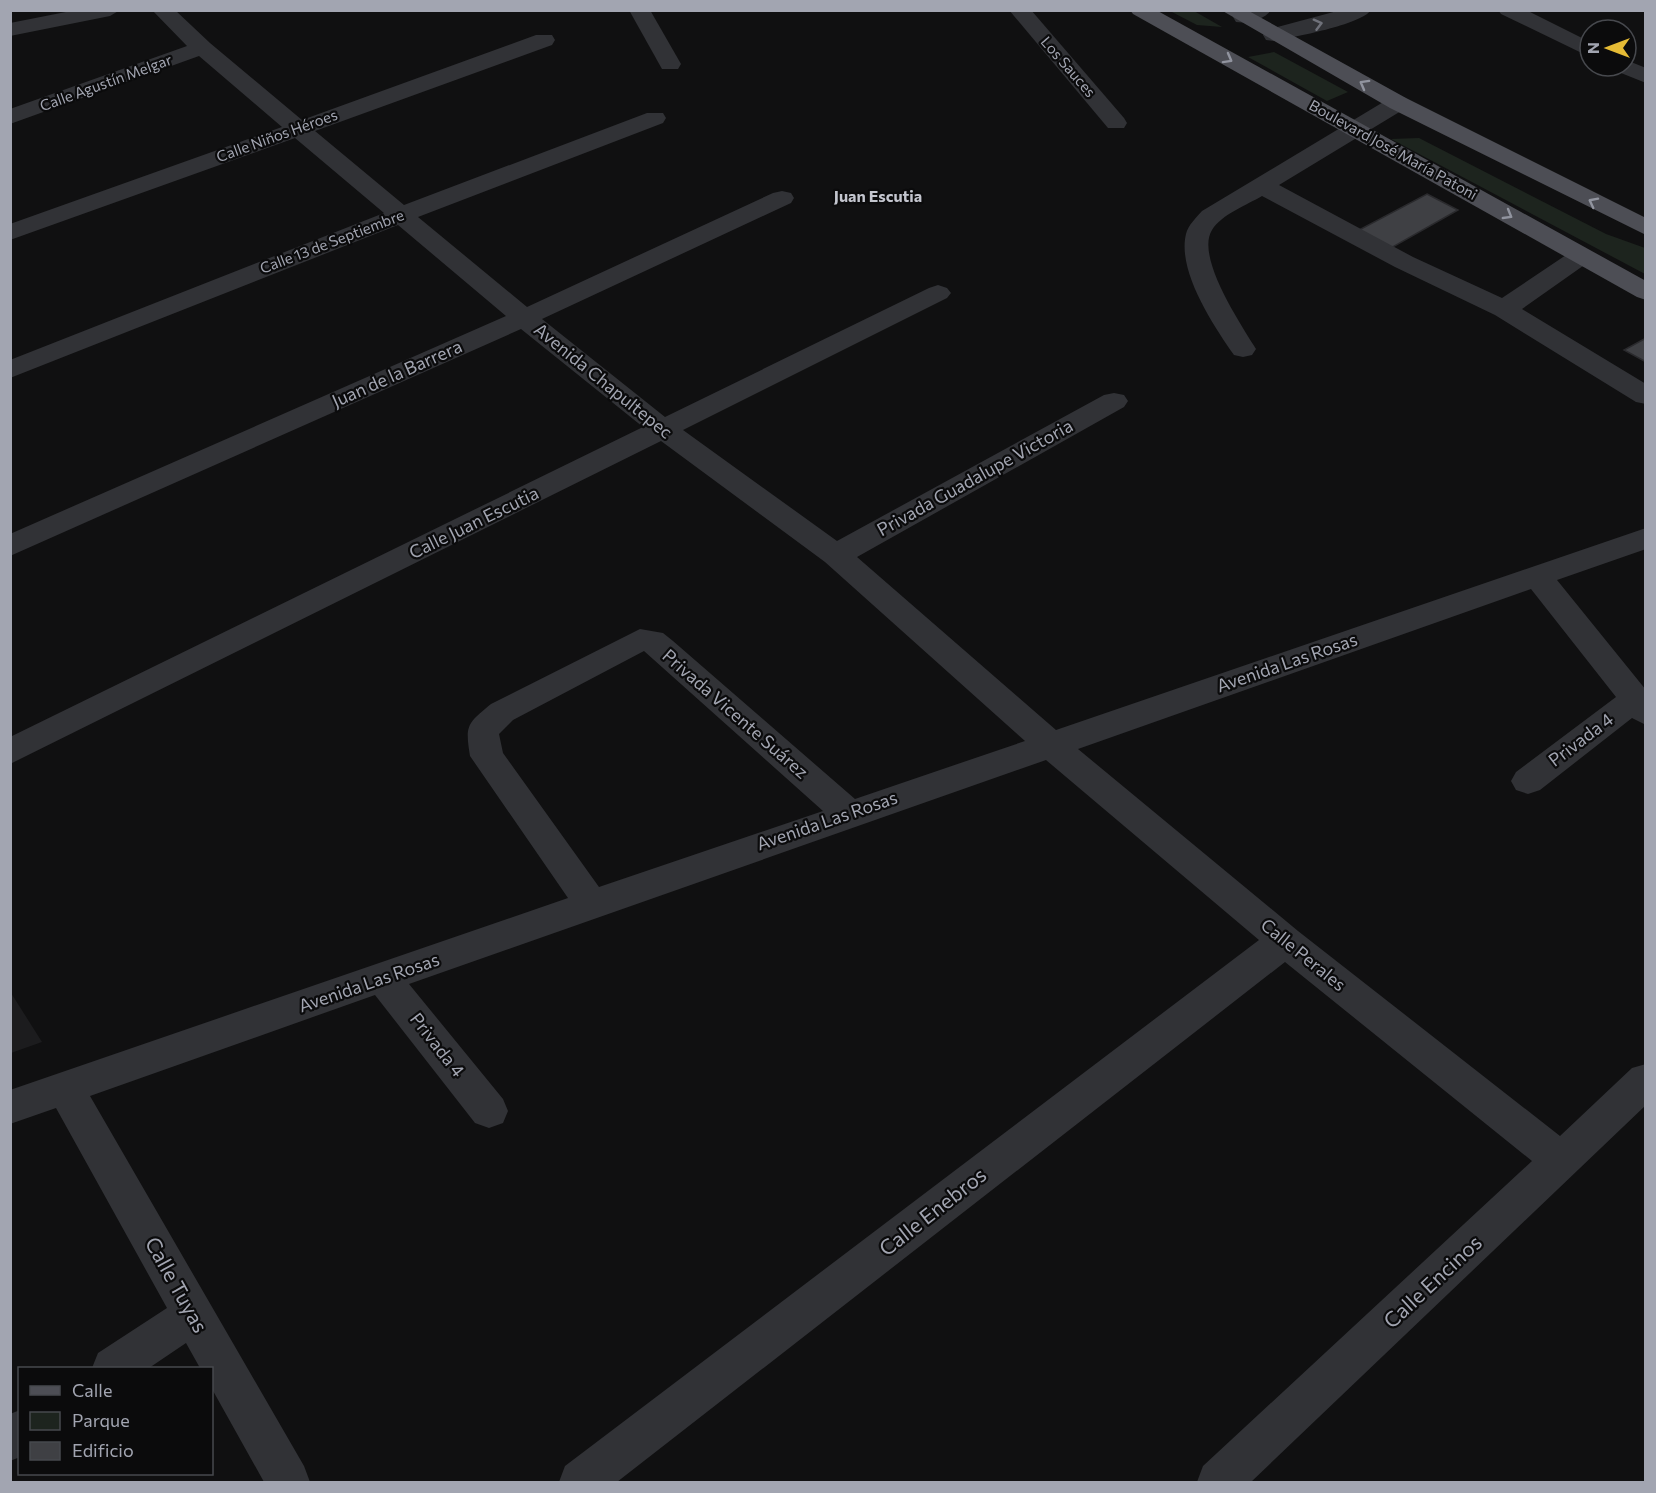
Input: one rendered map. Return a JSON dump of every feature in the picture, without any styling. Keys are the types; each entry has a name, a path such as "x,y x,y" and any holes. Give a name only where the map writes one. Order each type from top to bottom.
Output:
{"main road":[{"path":"1145,13 1242,23 1274,35 1398,103 1646,228"},
{"name":"Boulevard José María Patoni","path":"1145,13 1646,292"}],"street":[{"path":"10,30 64,15 110,10"},
{"name":"Avenida Chapultepec","path":"162,10 202,48 403,214 524,318 664,430 836,555 1050,744"},
{"path":"639,10 669,64"},
{"name":"Los Sauces","path":"1019,10 1116,123"},
{"path":"1274,35 1327,22 1361,10"},
{"path":"1508,10 1578,44"},
{"name":"Calle Niños Héroes","path":"10,233 544,40"},
{"name":"Calle Agustín Melgar","path":"10,117 202,48"},
{"path":"1243,349 1203,276 1198,254 1197,232 1211,216 1398,103"},
{"name":"Calle 13 de Septiembre","path":"10,370 403,214 655,118"},
{"path":"1262,186 1404,262 1504,309 1646,396"},
{"name":"Juan de la Barrera","path":"10,546 524,318 782,198"},
{"path":"1504,309 1581,256"},
{"name":"Calle Juan Escutia","path":"10,752 938,293"},
{"name":"Privada Guadalupe Victoria","path":"836,555 1114,401"},
{"name":"Avenida Las Rosas","path":"10,1107 384,979 849,813 1646,538"},
{"path":"1538,577 1640,706"},
{"name":"Privada Vicente Suárez","path":"591,904 487,756 482,730 502,712 640,640 652,641 662,649 849,813"},
{"name":"Privada 4","path":"1528,781 1640,706"},
{"name":"Calle Perales","path":"1050,744 1285,941 1562,1161"},
{"name":"Calle Enebros","path":"581,1482 1285,941"},
{"name":"Privada 4","path":"384,979 489,1111"},
{"name":"Calle Encinos","path":"1219,1482 1646,1080"},
{"name":"Calle Tuyas","path":"65,1088 288,1482"},
{"path":"114,1367 193,1314"}],"shaded area":[{"path":"11,993 42,1042 10,1053"}],"green space":[{"path":"1170,11 1194,11 1222,27 1197,25"},
{"path":"1274,52 1348,92 1327,101 1248,57"},
{"path":"1419,138 1606,234 1645,248 1645,274 1391,139"}],"building":[{"path":"1427,194 1458,210 1391,248 1359,230"},
{"path":"1646,338 1646,362 1624,350"}],"district":[{"name":"Juan Escutia","path":"878,196"}]}
